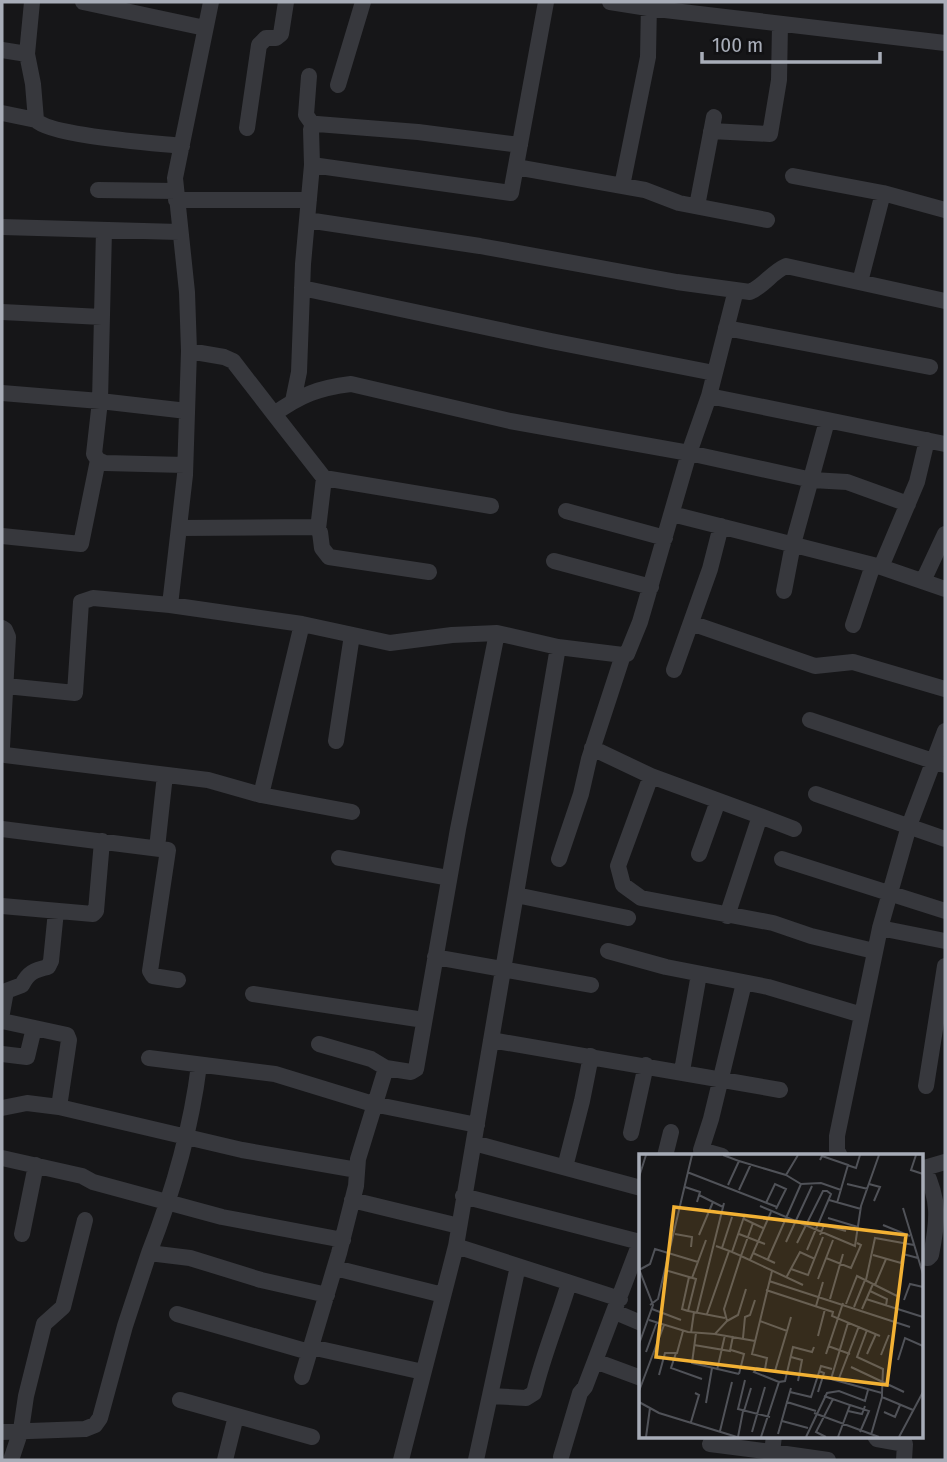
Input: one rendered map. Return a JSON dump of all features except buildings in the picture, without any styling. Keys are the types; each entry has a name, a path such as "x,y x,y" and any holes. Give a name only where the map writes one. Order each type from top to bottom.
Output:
{"street":[{"path":"32,2 27,54 36,120 40,125 72,133 182,146"},
{"path":"83,2 205,28"},
{"path":"170,605 185,466 189,351 187,292 175,178 211,2"},
{"path":"247,128 260,45 266,38 276,38 281,34 286,2"},
{"path":"338,85 363,2"},
{"path":"312,165 512,193 546,2"},
{"path":"610,2 945,43"},
{"path":"622,186 648,57 649,5"},
{"path":"696,206 712,124 770,134 779,80 780,24"},
{"path":"2,50 27,54"},
{"path":"293,401 299,372 302,288 312,165 310,152 313,125 306,115 309,76"},
{"path":"2,113 36,120"},
{"path":"313,125 418,132 520,145"},
{"path":"516,167 645,190 679,203 767,220"},
{"path":"793,176 883,193 945,211"},
{"path":"98,190 309,200"},
{"path":"860,282 883,193"},
{"path":"307,220 750,292 758,289 776,271 786,266 945,301"},
{"path":"2,227 180,232"},
{"path":"104,230 100,401 94,454 98,460 105,463 185,466"},
{"path":"302,288 715,373"},
{"path":"6,687 75,693 82,602 87,598 170,605 302,624 390,643 452,635 497,633 558,647 627,654 651,587 689,453 709,396 736,290"},
{"path":"2,312 102,317"},
{"path":"726,328 930,367"},
{"path":"189,351 233,361 324,478 491,506"},
{"path":"274,414 293,401 329,386 351,384 510,421 689,453 812,480 847,482 908,503"},
{"path":"2,393 187,411"},
{"path":"709,396 945,444"},
{"path":"783,591 827,421"},
{"path":"853,625 877,566 917,482 927,440"},
{"path":"2,536 81,544 98,460"},
{"path":"324,478 318,529 322,548 329,557 429,572"},
{"path":"566,511 664,538"},
{"path":"672,514 877,566 945,589"},
{"path":"674,670 710,569 721,526"},
{"path":"180,528 318,529"},
{"path":"923,581 945,534"},
{"path":"554,561 651,587"},
{"path":"691,623 815,666 853,662 945,688"},
{"path":"261,795 302,624"},
{"path":"2,628 8,637 2,749 5,755 208,780 261,795 352,812"},
{"path":"319,1044 371,1059 386,1068 411,1072 416,1069 449,878 497,633"},
{"path":"336,741 352,635"},
{"path":"401,1460 456,1246 558,647"},
{"path":"559,859 623,655"},
{"path":"810,720 939,763"},
{"path":"839,1154 837,1136 874,951 909,826 939,763 945,731"},
{"path":"592,748 651,776 794,829"},
{"path":"157,848 165,775"},
{"path":"651,776 618,866 623,885 641,898 773,923 811,936 874,951"},
{"path":"816,794 945,839"},
{"path":"699,854 718,801"},
{"path":"727,916 760,816"},
{"path":"2,829 169,851 150,971 153,976 178,980"},
{"path":"2,906 88,915 96,911 102,841"},
{"path":"339,858 449,878"},
{"path":"782,859 945,911"},
{"path":"516,895 628,918"},
{"path":"2,1013 6,991 22,985 27,975 36,969 48,967 51,961 56,912"},
{"path":"880,928 945,941"},
{"path":"608,951 699,974 768,987 862,1015"},
{"path":"435,957 592,985"},
{"path":"926,1086 945,966"},
{"path":"682,1071 699,974"},
{"path":"715,1154 701,1150 744,983"},
{"path":"253,994 425,1020"},
{"path":"2,1021 67,1035 69,1040 59,1107"},
{"path":"2,1054 27,1057 34,1028"},
{"path":"491,1040 780,1090"},
{"path":"565,1167 591,1056"},
{"path":"149,1058 275,1074 373,1104 477,1125"},
{"path":"2,1432 85,1429 95,1425 100,1418 125,1326 169,1203 195,1104 199,1065"},
{"path":"631,1133 646,1065"},
{"path":"302,1377 343,1240 358,1159 386,1068"},
{"path":"2,1108 27,1103 59,1107 187,1138 357,1170"},
{"path":"666,1154 671,1132"},
{"path":"474,1143 639,1187"},
{"path":"2,1157 82,1176 93,1182 222,1217 343,1240"},
{"path":"922,1257 928,1258 931,1255 937,1213 933,1186 922,1168 945,1162"},
{"path":"22,1234 36,1165"},
{"path":"463,1196 639,1247 618,1306 585,1387 580,1393 561,1457"},
{"path":"352,1200 459,1226"},
{"path":"11,1460 21,1430 26,1396 44,1324 62,1307 85,1220"},
{"path":"456,1246 569,1283 618,1306 639,1322"},
{"path":"149,1253 190,1258 261,1280 327,1294"},
{"path":"476,1460 518,1266"},
{"path":"335,1268 443,1295"},
{"path":"490,1396 526,1398 534,1393 542,1359 556,1328 569,1283"},
{"path":"177,1314 310,1349 423,1373"},
{"path":"595,1362 639,1377"},
{"path":"180,1400 312,1437"},
{"path":"225,1460 236,1416"},
{"path":"877,1438 905,1444 904,1460"},
{"path":"710,1444 773,1444 828,1460"}]}
